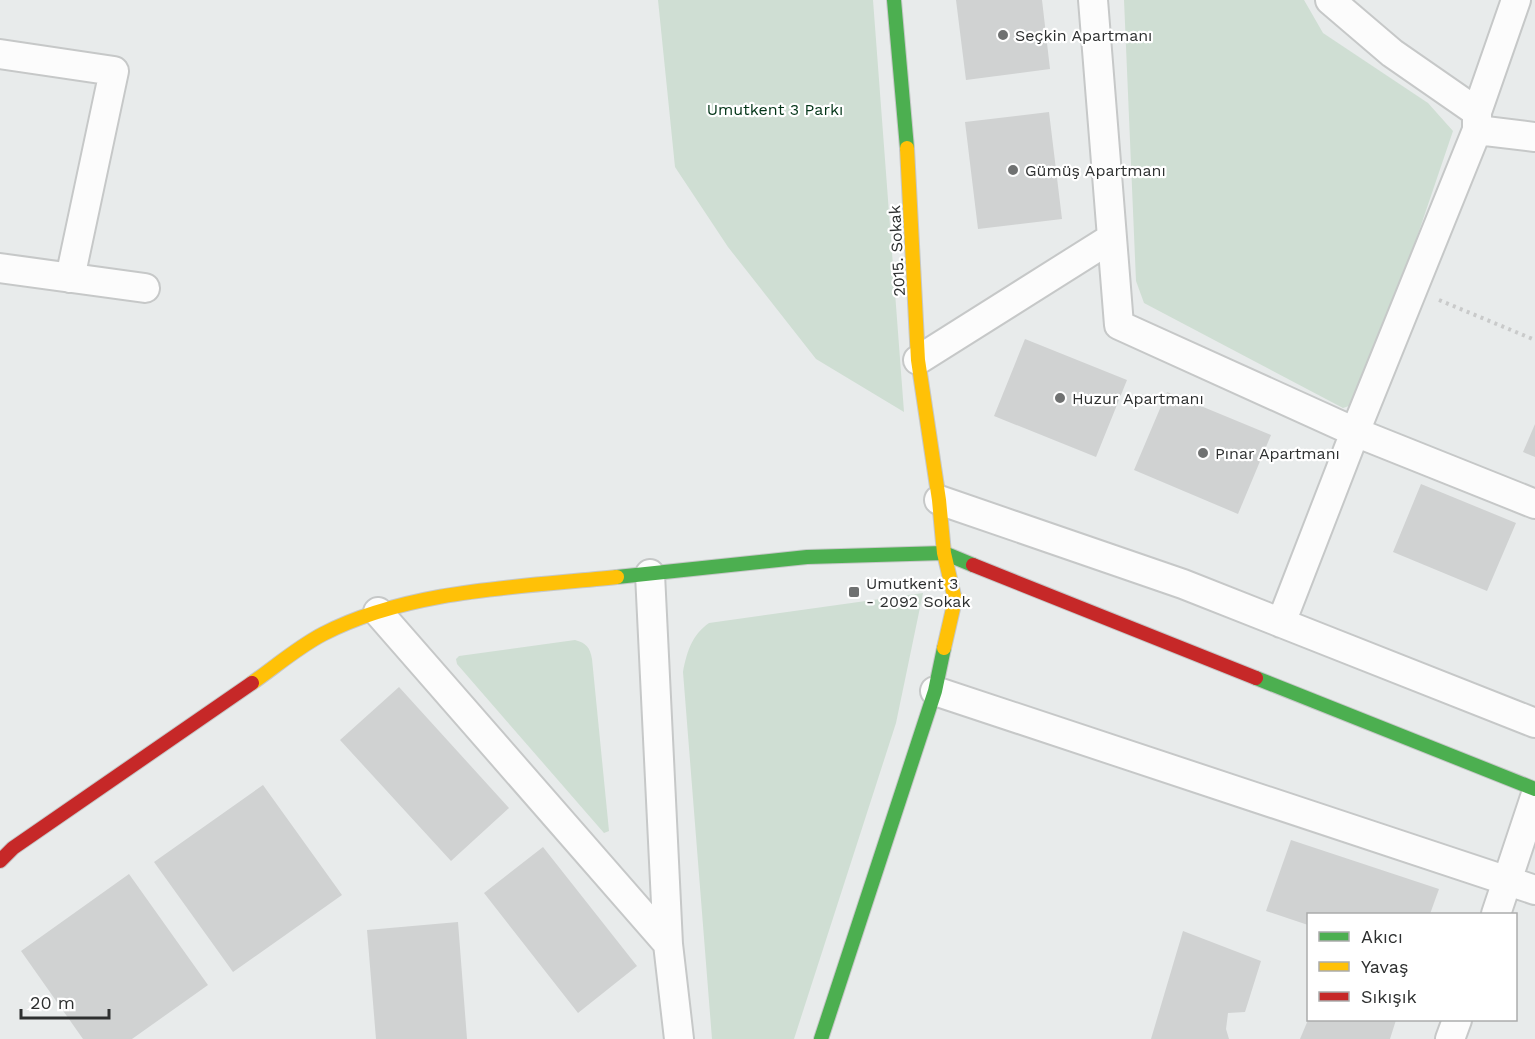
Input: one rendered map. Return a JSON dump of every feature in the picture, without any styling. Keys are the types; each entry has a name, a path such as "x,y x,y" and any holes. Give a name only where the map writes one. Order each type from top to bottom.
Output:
{"street":[{"name":"2015. Sokak","path":"821,1039 935,691 955,600 944,553 939,500 918,360 910,185 894,0"},
{"path":"1093,0 1110,239 1119,325 1355,432 1535,504"},
{"path":"1330,0 1477,121 1535,137"},
{"path":"1281,623 1477,121 1516,0"},
{"path":"0,54 114,71 70,278"},
{"path":"918,360 1110,239"},
{"path":"0,268 146,288"},
{"path":"939,500 1183,584 1535,723"},
{"path":"4,853 323,634 378,612 456,594 807,557 944,553 1535,789"},
{"path":"650,574 668,944 679,1039"},
{"path":"378,612 668,944"},
{"path":"935,691 1535,890"},
{"path":"1497,913 1535,797"},
{"path":"1450,1039 1457,1021"}],"path":[{"path":"1413,289 1535,340"}],"green space":[{"name":"Umutkent 3 Parkı","path":"658,0 873,0 904,412 816,359 728,247 675,167"},
{"path":"1124,0 1304,0 1323,33 1428,103 1453,131 1361,402 1343,408 1144,303 1136,281"},
{"path":"923,593 896,723 794,1039 712,1039 683,672 691,644 698,633 709,623"},
{"path":"575,640 587,646 592,659 609,831 604,833 457,664 456,659 459,656"}],"building":[{"name":"Seçkin Apartmanı","path":"956,0 1042,0 1050,69 966,80"},
{"name":"Gümüş Apartmanı","path":"1049,112 1062,219 978,229 965,122"},
{"name":"Huzur Apartmanı","path":"1025,339 1127,380 1096,457 994,416"},
{"name":"Pınar Apartmanı","path":"1167,392 1271,435 1238,514 1134,470"},
{"path":"1535,424 1535,457 1523,452"},
{"path":"1421,484 1516,523 1487,591 1393,552"},
{"path":"399,687 509,808 451,861 340,740"},
{"path":"263,785 342,895 233,972 154,862"},
{"path":"1291,840 1439,889 1430,913 1307,913 1307,925 1266,911"},
{"path":"543,847 637,966 578,1013 484,893"},
{"path":"129,874 208,985 132,1039 83,1039 21,951"},
{"path":"458,922 467,1039 376,1039 367,930"},
{"path":"1183,931 1261,961 1245,1012 1228,1013 1226,1029 1229,1039 1151,1039"},
{"path":"1308,1021 1396,1021 1390,1039 1300,1039"}],"traffic: fast":[{"path":"894,0 907,148"},
{"path":"617,577 807,557 944,553 973,565"},
{"path":"821,1039 935,691 944,648"},
{"path":"1256,678 1535,789"}],"traffic: slow":[{"path":"907,148 918,360 939,500 944,553 955,600 944,648"},
{"path":"252,683 323,634 357,619 392,608 467,592 617,577"}],"traffic: jam":[{"path":"973,565 1256,678"},
{"path":"0,861 13,848 252,683"}],"place":[{"name":"Seçkin Apartmanı","path":"1003,35"},
{"name":"Gümüş Apartmanı","path":"1013,170"},
{"name":"Huzur Apartmanı","path":"1060,398"},
{"name":"Pınar Apartmanı","path":"1203,453"},
{"name":"Umutkent 3 - 2092 Sokak","path":"854,592"}]}
